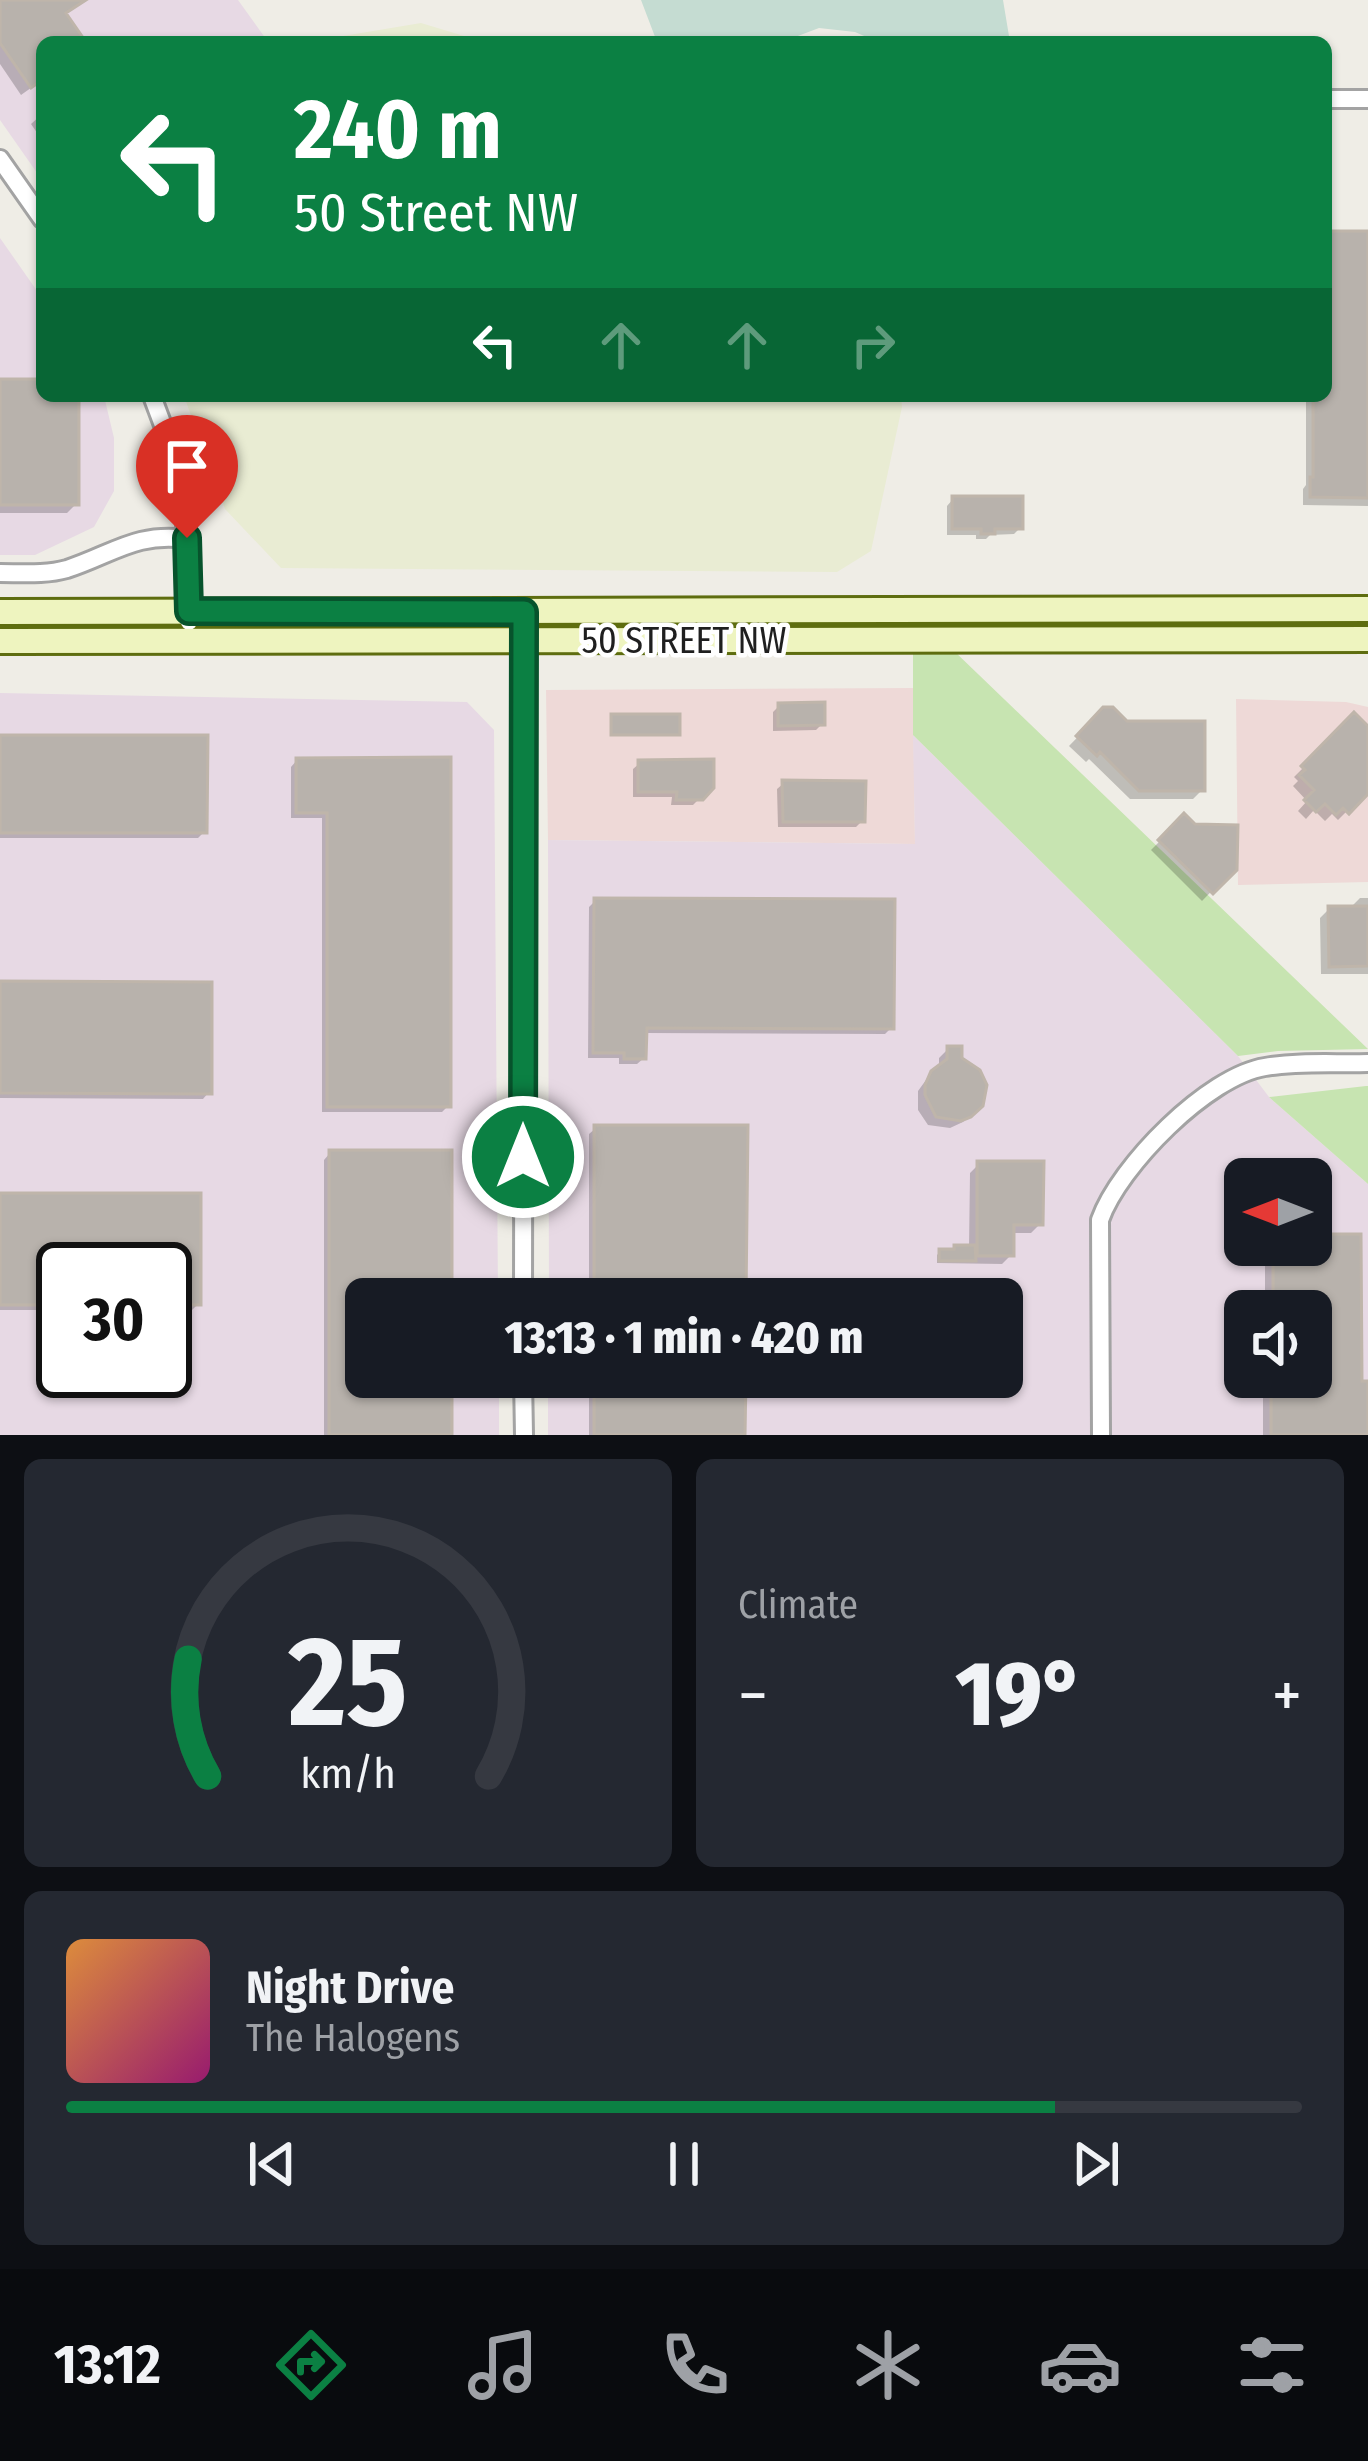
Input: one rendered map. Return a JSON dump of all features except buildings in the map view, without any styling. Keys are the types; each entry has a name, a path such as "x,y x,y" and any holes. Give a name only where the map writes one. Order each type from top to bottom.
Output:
{"main road":[{"name":"50 STREET NW","path":"0,612 1333,610 1368,605"},
{"path":"1329,639 1368,650"},
{"name":"50 STREET NW","path":"0,641 1368,639"}],"street":[{"path":"1332,99 1368,99"},
{"path":"0,159 36,210"},
{"path":"154,402 176,460 187,538 188,641"},
{"path":"0,573 62,570 142,538 187,538"},
{"path":"523,1278 524,612"},
{"path":"1101,1435 1100,1220 1133,1163 1214,1089 1237,1075 1264,1066 1368,1063"},
{"path":"524,1398 524,1435"}],"shaded area":[{"path":"0,0 238,0 264,36 36,36 36,171 0,120"},
{"path":"0,238 36,289 36,402 105,402 114,438 114,491 94,527 35,555 0,555"},
{"path":"913,688 915,844 548,840 546,690"},
{"path":"0,693 467,702 494,730 498,1278 345,1278 345,1398 499,1398 499,1435 0,1435"},
{"path":"1236,699 1346,702 1368,707 1368,882 1238,885"},
{"path":"913,735 1238,1056 1269,1097 1368,1184 1368,1435 548,1435 548,1398 1023,1398 1023,1278 549,1278 548,840 915,844"}],"green space":[{"path":"641,0 1003,0 1009,36 864,36 819,28 798,36 655,36"},
{"path":"421,23 464,36 343,36"},
{"path":"186,402 902,402 871,551 837,572 281,568 225,509"},
{"path":"952,649 1368,1049 1238,1056 913,735 913,650"},
{"path":"1366,1086 1368,1184 1269,1097"}],"route":[{"path":"187,538 189,611 524,612 523,1157"}]}
